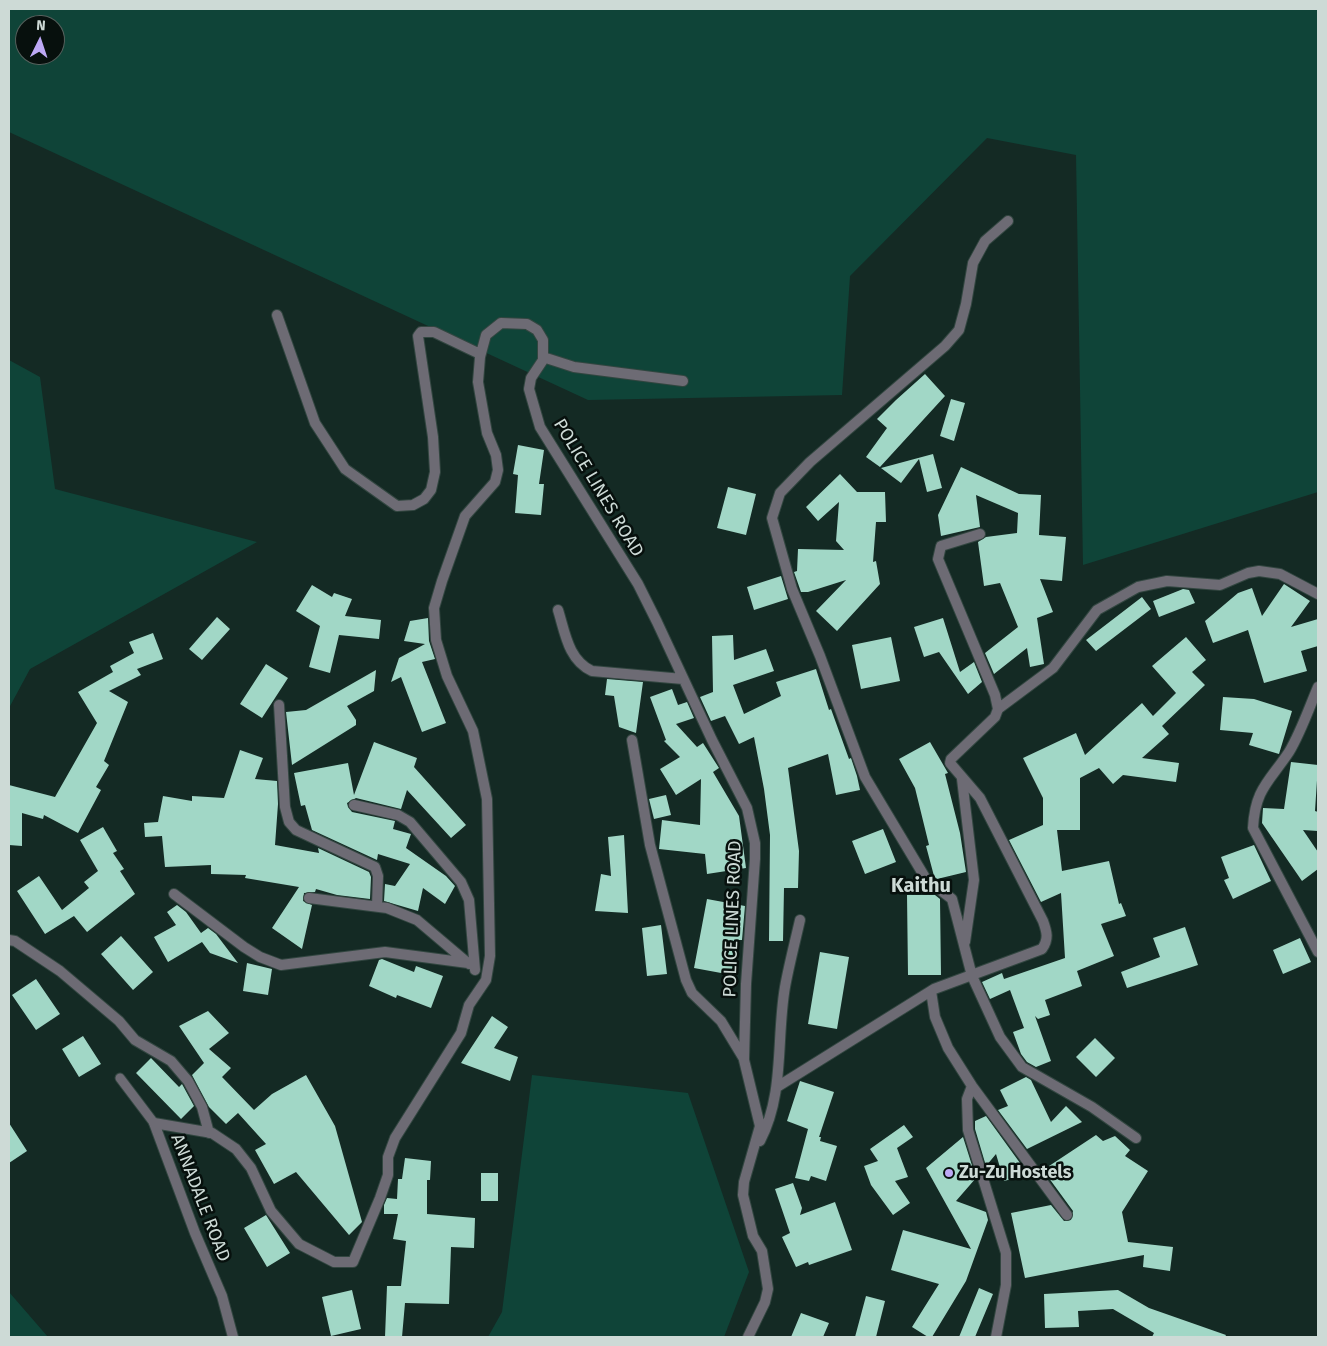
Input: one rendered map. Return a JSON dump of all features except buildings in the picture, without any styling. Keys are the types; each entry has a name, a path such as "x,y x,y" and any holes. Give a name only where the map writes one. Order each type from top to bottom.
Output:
{"street":[{"path":"1008,220 985,241 973,263 966,304 958,330 945,346 810,462 780,492 772,518 792,589 820,656 865,777 926,878 952,899 972,976 1000,1037 1022,1067 1092,1106 1136,1138"},
{"path":"277,315 315,423 345,469 397,506 413,505 424,499 431,490 435,472 433,437 418,336 421,332 434,332 480,354"},
{"path":"154,1123 209,1133 236,1149 246,1161 271,1210 299,1244 334,1262 353,1262 380,1198 388,1174 388,1157 395,1138 461,1033 469,1005 486,980 490,956 487,799 473,731 447,676 436,640 434,608 465,516 495,482 498,470 496,455 487,433 478,382 480,354 486,335 502,323 528,324 537,330 543,340 543,356 574,367 683,381"},
{"name":"POLICE LINES ROAD","path":"543,356 540,367 531,378 529,390 540,427 638,584 747,808 755,843 746,984 744,1060 760,1126 754,1153 744,1182 743,1195 753,1236 762,1250 768,1289 765,1302 748,1337"},
{"path":"980,534 941,546 938,560 995,696 998,709"},
{"path":"777,1087 931,991 1042,949 1046,944 1047,934 980,798 951,765 951,759 981,732 995,717 998,709 1053,668 1097,610 1138,587 1167,581 1220,585 1248,573 1259,571 1280,574 1318,594"},
{"path":"558,610 572,655 582,667 592,671 683,679"},
{"path":"1318,687 1289,751 1262,787 1254,806 1253,828 1318,952"},
{"path":"279,705 285,808 289,822 296,830 375,866 378,876 377,906"},
{"path":"632,740 650,845 686,980 692,993 721,1021 744,1060"},
{"path":"962,779 974,880 964,945"},
{"path":"354,805 398,815 410,822 461,882 469,900 472,966"},
{"path":"174,894 244,947 260,957 282,966 385,952 472,966"},
{"path":"309,898 387,908 417,920 486,980"},
{"path":"754,1153 769,1122 777,1087 785,988 800,920"},
{"path":"9,940 15,941 60,970 119,1021 135,1040 172,1061 188,1081 202,1107 209,1133"},
{"path":"931,991 936,1017 948,1048 972,1086 1067,1215"},
{"path":"972,1086 967,1099 968,1130 1006,1253 1006,1285 996,1337"},
{"name":"ANNADALE ROAD","path":"154,1123 194,1233 222,1296 233,1337"}],"lane":[{"name":"ANNADALE ROAD","path":"120,1078 154,1123"}],"green space":[{"path":"9,9 1318,9 1318,492 1083,565 1076,155 987,138 850,276 842,395 588,400 9,132"},
{"path":"9,360 40,377 55,489 257,542 30,669 9,708"},
{"path":"532,1075 688,1093 749,1272 724,1337 488,1337 502,1312"},
{"path":"9,1292 48,1337 9,1337"}],"place":[{"name":"Zu-Zu Hostels","path":"949,1173"}],"district":[{"name":"Kaithu","path":"921,886"}]}
